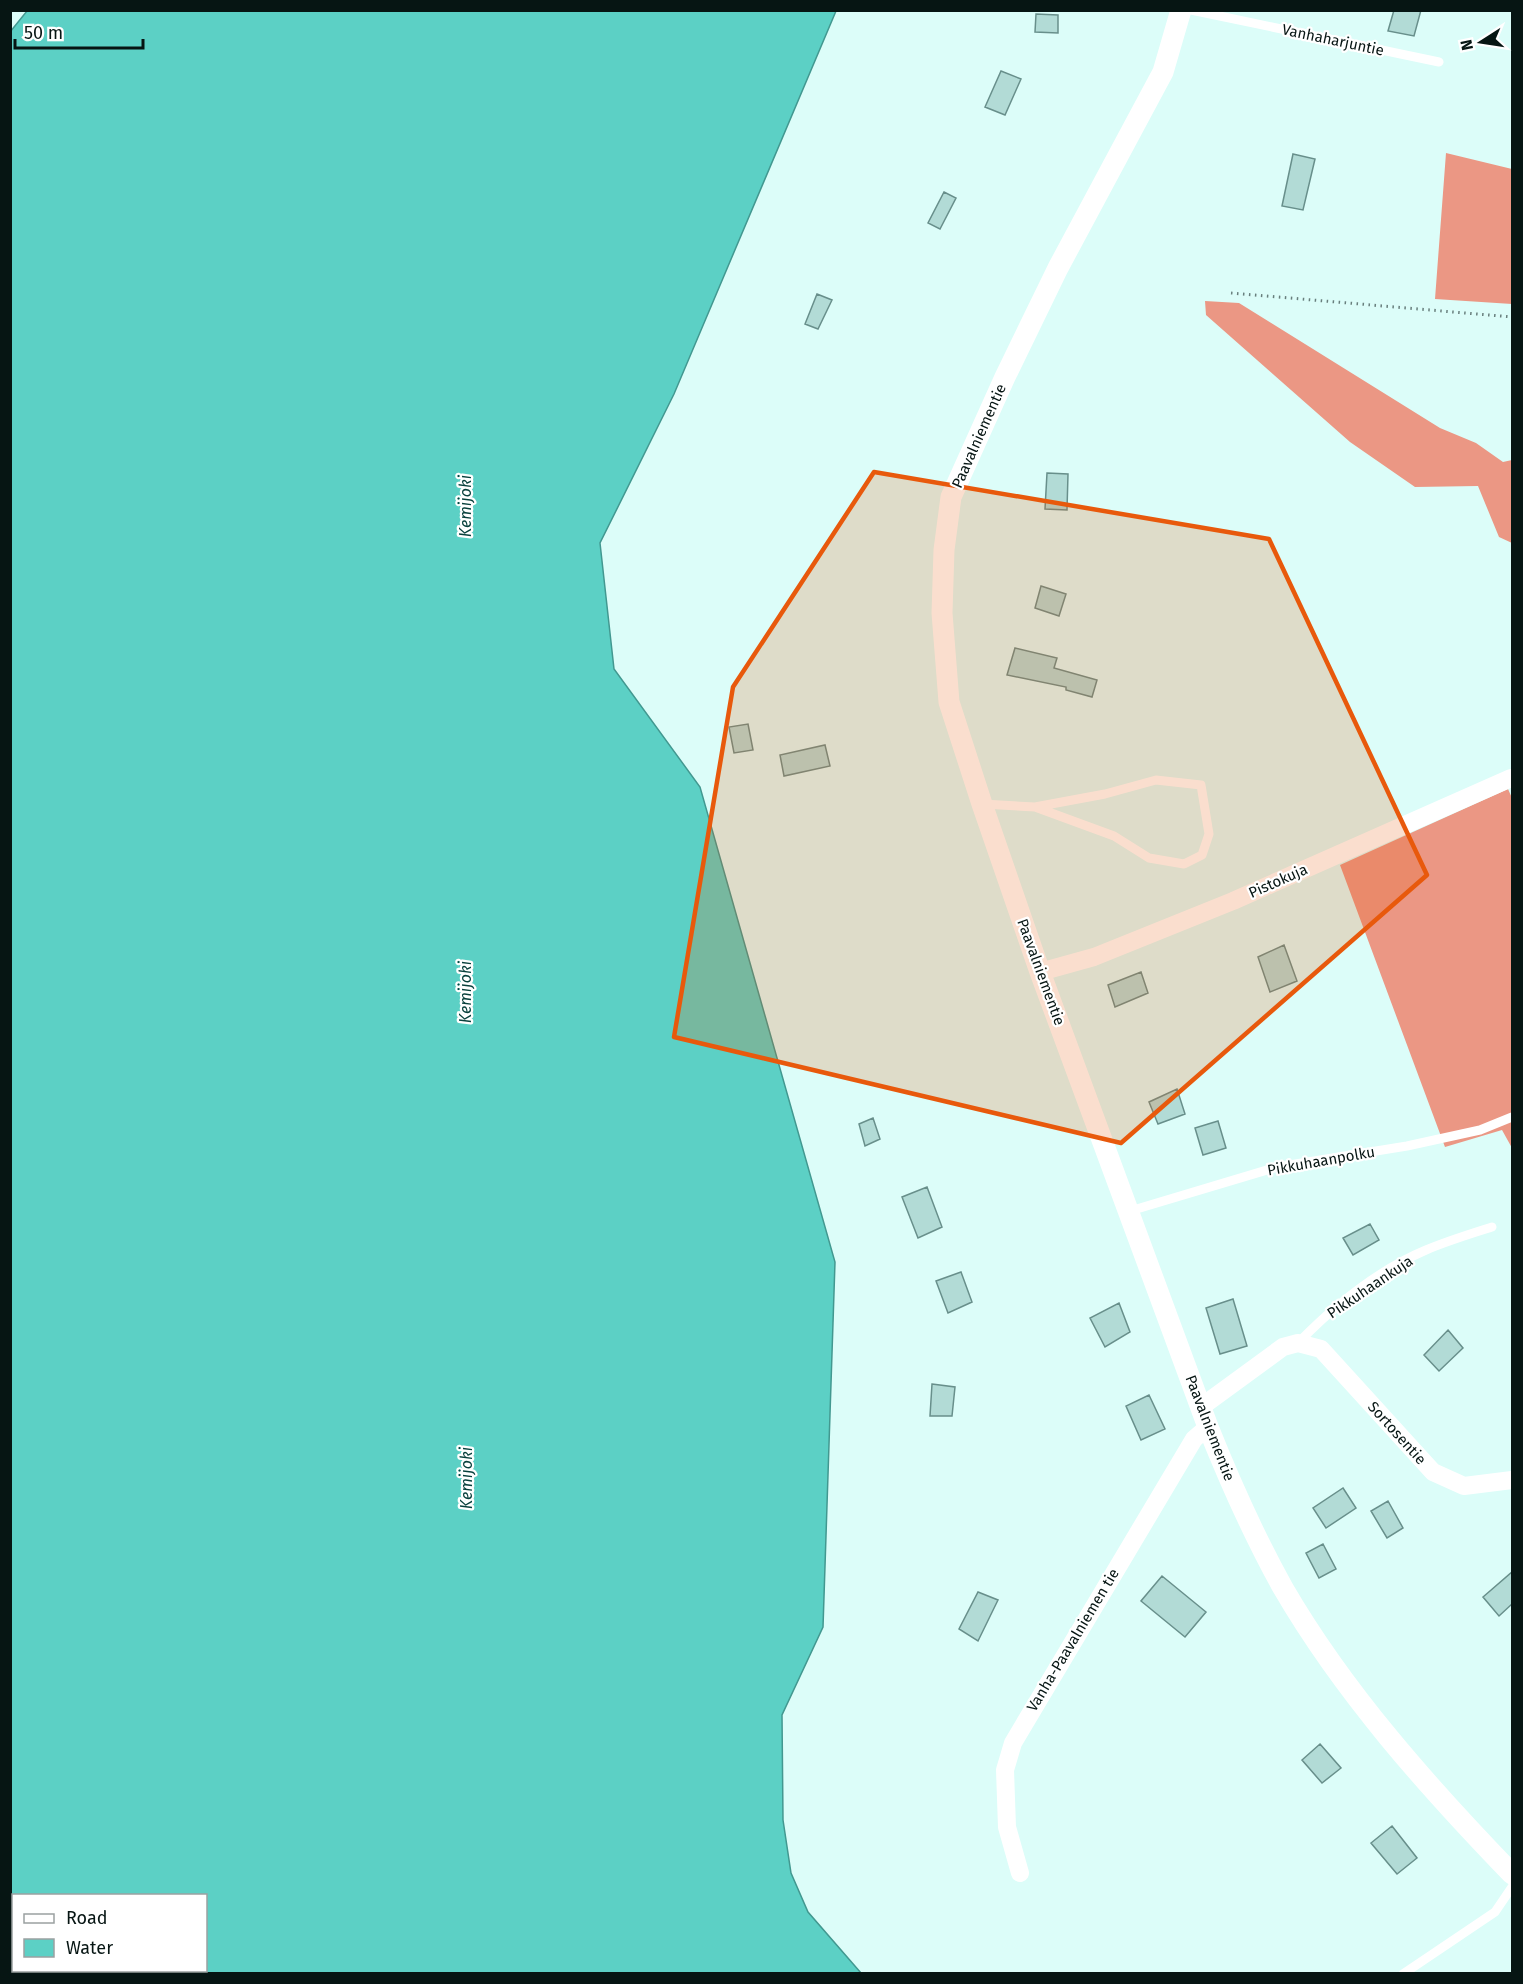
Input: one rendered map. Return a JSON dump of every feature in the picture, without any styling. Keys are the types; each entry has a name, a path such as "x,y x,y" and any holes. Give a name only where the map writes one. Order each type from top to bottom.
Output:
{"street":[{"name":"Paavalniementie","path":"1181,10 1163,72 1058,268 1005,377 951,497 944,550 942,613 950,702 982,804 1040,972 1208,1427 1244,1512 1284,1589 1328,1657 1387,1736 1459,1819 1512,1874"},
{"name":"Pistokuja","path":"1040,972 1094,957 1233,901 1511,778"},
{"name":"Pikkuhaankuja","path":"1201,1407 1283,1347 1298,1343"},
{"name":"Sortosentie","path":"1298,1343 1321,1349 1432,1472 1464,1486 1512,1480"},
{"name":"Vanha-Paavalniemen tie","path":"1020,1873 1008,1827 1005,1770 1013,1743 1194,1439 1208,1427"}],"lane":[{"name":"Vanhaharjuntie","path":"1191,10 1439,62"},
{"path":"982,804 1035,807 1105,794 1156,780 1202,785 1209,834 1202,855 1184,864 1149,858 1114,836 1035,807"},
{"name":"Pikkuhaanpolku","path":"1130,1211 1277,1167 1407,1146 1480,1130 1512,1117"},
{"name":"Pikkuhaankuja","path":"1298,1343 1324,1316 1392,1268 1424,1251 1491,1227"},
{"path":"1404,1974 1495,1912 1512,1887"}],"path":[{"path":"1231,293 1512,317"}],"highlighted area":[{"path":"874,472 1269,539 1427,875 1121,1143 674,1037 733,687"}],"shaded area":[{"path":"1446,153 1512,169 1512,304 1435,299"},
{"path":"1205,301 1239,303 1440,428 1476,443 1503,462 1512,460 1512,543 1499,537 1478,486 1415,487 1350,442 1206,315"},
{"path":"1508,789 1512,798 1512,1148 1502,1130 1445,1147 1340,865"}],"water":[{"name":"Kemijoki","path":"27,11 836,11 674,394 600,543 614,669 700,787 835,1262 823,1627 782,1715 783,1820 791,1873 808,1912 861,1973 11,1973 10,32"}],"building":[{"path":"1394,10 1421,10 1414,36 1388,31"},
{"path":"1036,14 1058,15 1058,33 1035,32"},
{"path":"1001,71 1021,79 1005,115 985,107"},
{"path":"1293,154 1315,159 1303,210 1282,206"},
{"path":"944,192 956,198 940,229 928,223"},
{"path":"817,294 832,300 818,329 805,324"},
{"path":"1047,473 1068,474 1067,510 1045,509"},
{"path":"1041,586 1066,594 1059,616 1035,608"},
{"path":"1015,648 1057,658 1054,668 1097,680 1092,697 1066,690 1066,687 1007,675"},
{"path":"748,724 753,750 734,753 729,727"},
{"path":"825,745 830,766 784,776 780,755"},
{"path":"1284,945 1297,981 1270,992 1258,957"},
{"path":"1141,972 1148,993 1115,1007 1108,985"},
{"path":"1177,1089 1185,1114 1158,1124 1149,1102"},
{"path":"873,1118 880,1139 865,1146 859,1124"},
{"path":"1218,1121 1226,1148 1203,1155 1195,1128"},
{"path":"927,1187 942,1227 918,1238 902,1197"},
{"path":"1370,1224 1379,1240 1353,1255 1343,1238"},
{"path":"961,1272 972,1302 948,1313 936,1281"},
{"path":"1233,1299 1247,1346 1220,1354 1206,1308"},
{"path":"1119,1303 1130,1332 1105,1347 1090,1318"},
{"path":"1448,1330 1463,1348 1439,1371 1424,1355"},
{"path":"932,1384 955,1387 952,1416 930,1416"},
{"path":"1149,1395 1165,1429 1141,1440 1126,1406"},
{"path":"1343,1488 1356,1508 1326,1528 1313,1508"},
{"path":"1388,1501 1403,1528 1387,1538 1371,1511"},
{"path":"1323,1544 1336,1569 1319,1578 1306,1553"},
{"path":"1512,1572 1512,1604 1499,1616 1483,1597"},
{"path":"1162,1576 1206,1612 1185,1637 1141,1601"},
{"path":"978,1592 998,1600 978,1641 959,1629"},
{"path":"1320,1744 1341,1768 1322,1783 1302,1760"},
{"path":"1392,1826 1417,1858 1397,1874 1371,1843"}]}
